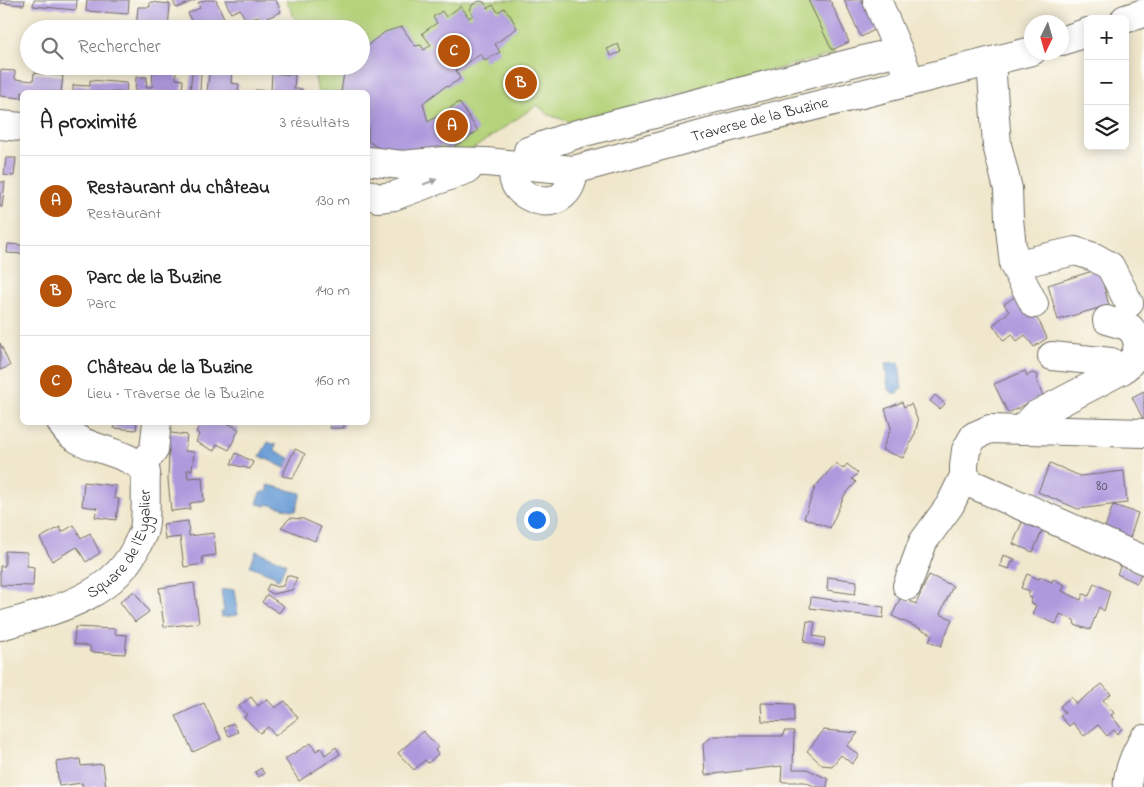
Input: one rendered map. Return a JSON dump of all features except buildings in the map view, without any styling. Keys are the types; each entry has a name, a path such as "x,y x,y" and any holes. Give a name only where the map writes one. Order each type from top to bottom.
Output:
{"street":[{"path":"877,0 911,82"},
{"path":"1129,18 1144,13"},
{"path":"1069,39 1084,33"},
{"path":"520,165 528,151 577,134 898,51"},
{"name":"Traverse de la Buzine","path":"377,200 386,163 486,162 574,170 727,128 1024,53"},
{"path":"991,62 996,145 1008,189 1014,265 1034,304"},
{"path":"0,125 20,127"},
{"name":"Traverse de la Buzine","path":"377,200 486,162"},
{"path":"1014,265 1075,251 1094,257 1110,266 1129,303"},
{"path":"1021,430 1036,415 1122,370 1132,362 1141,350 1140,339 1130,328 1107,320"},
{"path":"1052,356 1111,362 1122,370"},
{"path":"141,466 154,450 157,425"},
{"name":"Square de l'Eygalier","path":"0,626 92,595 114,579 132,558 144,529 146,472 129,458 98,449 70,428"},
{"path":"907,586 924,542 950,505 964,476 966,450 974,436 990,429 1144,432"},
{"path":"964,476 972,484 1144,560"},
{"path":"1128,787 1127,781 1138,749 1144,739"}],"green space":[{"path":"286,0 808,0 835,54 570,122 549,115 537,105 457,160 370,156 370,90 318,90 314,75 370,75 370,20 296,20"}],"water":[{"path":"899,362 902,389 898,389 898,393 892,393 891,390 888,390 885,363"},
{"path":"268,442 276,445 274,450 290,458 285,468 260,456"},
{"path":"268,485 301,493 296,511 267,504 266,506 257,504 260,493 268,491"},
{"path":"256,551 286,563 279,580 275,579 276,576 250,566"},
{"path":"234,589 238,615 222,617 221,612 224,612 221,590"}],"place":[{"name":"Château de la Buzine","path":"454,51"},
{"name":"Parc de la Buzine","path":"521,83"},
{"name":"Restaurant du château","path":"452,126"}]}
